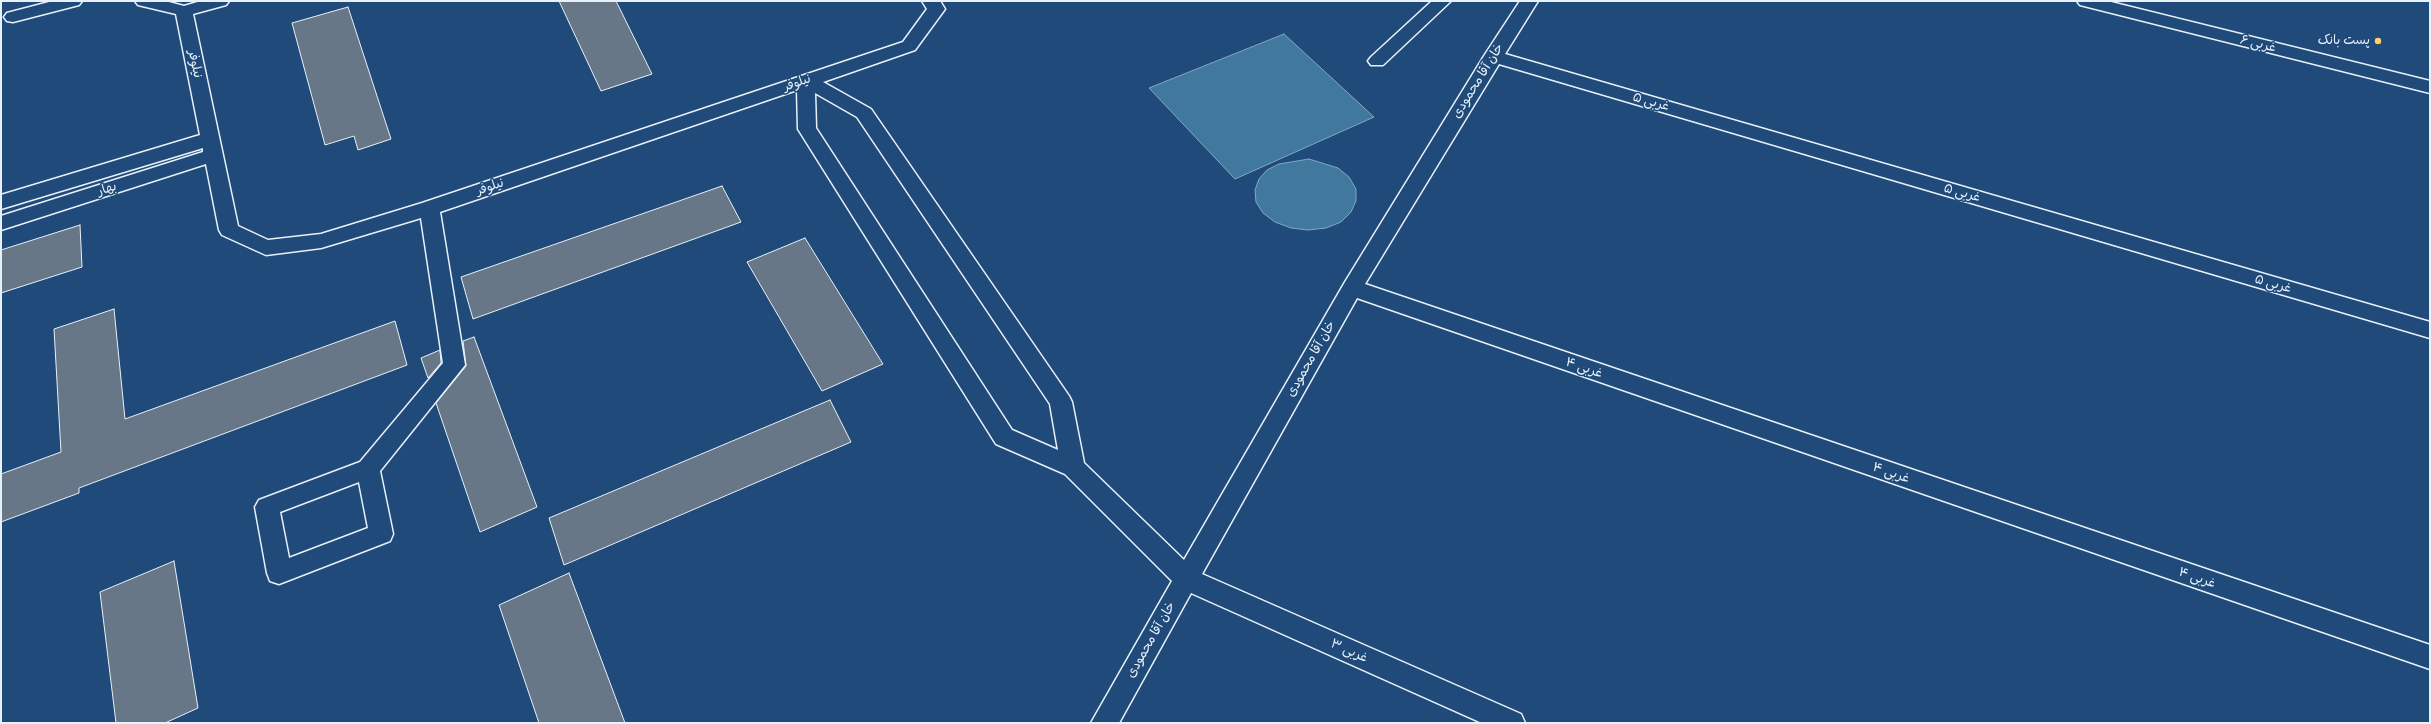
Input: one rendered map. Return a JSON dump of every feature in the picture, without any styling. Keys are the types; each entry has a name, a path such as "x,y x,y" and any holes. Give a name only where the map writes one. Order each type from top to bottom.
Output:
{"street":[{"path":"13,17 73,1"},
{"path":"144,1 184,11 220,1"},
{"name":"نیلوفر","path":"184,11 229,230 266,248 321,241 429,208 909,46 936,9 931,1"},
{"path":"1377,61 1442,1"},
{"name":"خان آقا محمودی","path":"1104,723 1352,288 1493,56 1529,1"},
{"name":"۶ غربی","path":"2086,1 2430,87"},
{"name":"۵ غربی","path":"1493,56 2430,330"},
{"path":"806,80 864,113 1061,402 1073,467"},
{"path":"806,80 807,128 823,150 1004,437 1073,467 1186,580"},
{"path":"1,202 212,147"},
{"name":"بهار","path":"1,223 212,147"},
{"path":"368,469 382,534 279,573 267,507 368,469 454,365 429,208"},
{"name":"۴ غربی","path":"1352,288 2430,657"},
{"name":"۳ غربی","path":"1186,580 1512,723"}],"water":[{"path":"1284,34 1374,117 1235,179 1149,88"},
{"path":"1309,159 1338,168 1349,177 1356,189 1356,201 1351,212 1341,222 1326,228 1308,230 1291,228 1275,222 1263,213 1256,202 1255,190 1259,179 1267,170 1279,164"}],"building":[{"path":"559,1 616,1 652,74 601,91"},
{"path":"348,7 391,139 358,150 354,136 325,145 292,23"},
{"path":"722,186 741,222 473,319 461,277"},
{"path":"80,225 82,267 1,293 1,250"},
{"path":"805,238 883,364 822,391 747,262"},
{"path":"114,309 125,419 395,321 407,365 79,488 79,493 1,522 1,474 61,452 54,329"},
{"path":"474,337 537,507 480,532 436,403 466,366 463,341"},
{"path":"440,350 441,363 428,378 421,358"},
{"path":"830,400 851,442 564,565 549,518"},
{"path":"174,561 198,708 165,723 116,723 100,592"},
{"path":"569,573 625,723 539,723 499,605"}],"place":[{"name":"پست بانک","path":"2378,41"}]}
